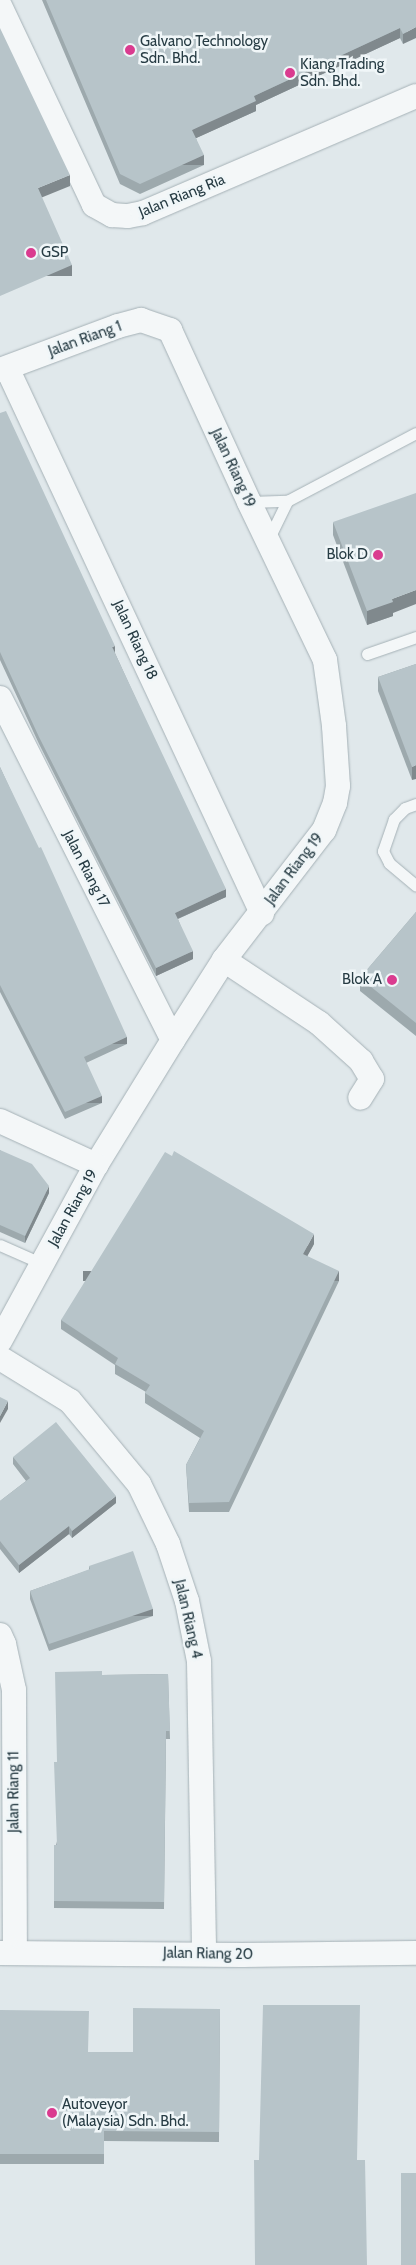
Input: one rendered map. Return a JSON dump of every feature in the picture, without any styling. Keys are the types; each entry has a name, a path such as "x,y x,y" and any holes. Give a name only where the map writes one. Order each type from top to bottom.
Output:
{"street":[{"name":"Jalan Riang Ria","path":"0,6 94,205 112,215 128,216 143,213 416,96"},
{"name":"Jalan Riang 1","path":"4,369 118,326 141,320 170,330"},
{"name":"Jalan Riang 19","path":"0,1341 96,1165 173,1040 224,960 324,830 335,803 338,786 334,726 326,660 248,502 170,330"},
{"name":"Jalan Riang 18","path":"4,369 262,913"},
{"name":"Jalan Riang 17","path":"0,698 173,1040"},
{"path":"224,960 318,1023 361,1061 372,1079 360,1098"},
{"path":"0,1121 96,1165"},
{"name":"Jalan Riang 4","path":"0,1358 70,1401 139,1484 168,1544 187,1600 199,1661 204,1953"},
{"name":"Jalan Riang 11","path":"0,1635 4,1644 14,1690 8,1952"},
{"name":"Jalan Riang 20","path":"8,1952 204,1953 242,1955 416,1953"}],"lane":[{"path":"248,502 287,501 416,433"},
{"path":"280,564 271,534 287,501"},
{"path":"367,654 416,637"},
{"path":"416,804 405,808 394,819 383,851 389,863 416,886"},
{"path":"0,1245 43,1264"}],"building":[{"path":"46,0 416,0 416,27 403,34 400,28 254,96 256,101 192,130 204,155 140,184 120,174"},
{"path":"0,28 70,175 38,188 72,265 0,296"},
{"path":"6,411 115,646 112,647 226,889 175,913 193,951 156,968 39,737 0,652 0,413"},
{"name":"Blok D","path":"416,493 416,590 392,599 393,602 367,611 333,522"},
{"path":"416,664 416,765 412,767 378,677"},
{"path":"0,767 39,848 41,847 127,1037 84,1057 102,1096 65,1112 0,985"},
{"name":"Blok A","path":"416,912 416,1023 360,978"},
{"path":"0,1150 32,1164 49,1186 25,1236 0,1225"},
{"path":"174,1151 314,1234 303,1254 339,1271 229,1502 189,1503 186,1465 204,1431 145,1393 150,1385 115,1364 118,1358 61,1320 165,1152 172,1156"},
{"path":"0,1397 8,1401 0,1416"},
{"path":"56,1422 116,1496 72,1531 69,1526 19,1565 0,1541 0,1501 30,1478 13,1457"},
{"path":"133,1551 153,1609 49,1644 30,1591 90,1569 89,1566"},
{"path":"102,1671 102,1675 168,1674 170,1731 166,1731 164,1902 54,1901 54,1845 57,1845 54,1762 57,1762 55,1672"},
{"path":"263,2005 360,2005 357,2160 365,2160 367,2265 255,2265 254,2160 259,2160"},
{"path":"133,2008 220,2009 219,2132 104,2131 104,2154 0,2154 0,2010 89,2011 88,2052 133,2052"},
{"path":"401,2173 416,2173 416,2265 401,2265"}],"place":[{"name":"Galvano Technology Sdn. Bhd.","path":"130,50"},
{"name":"Kiang Trading Sdn. Bhd.","path":"290,73"},
{"name":"GSP","path":"31,253"},
{"name":"Blok D","path":"378,555"},
{"name":"Blok A","path":"392,980"},
{"name":"Autoveyor (Malaysia) Sdn. Bhd.","path":"52,2113"}]}
